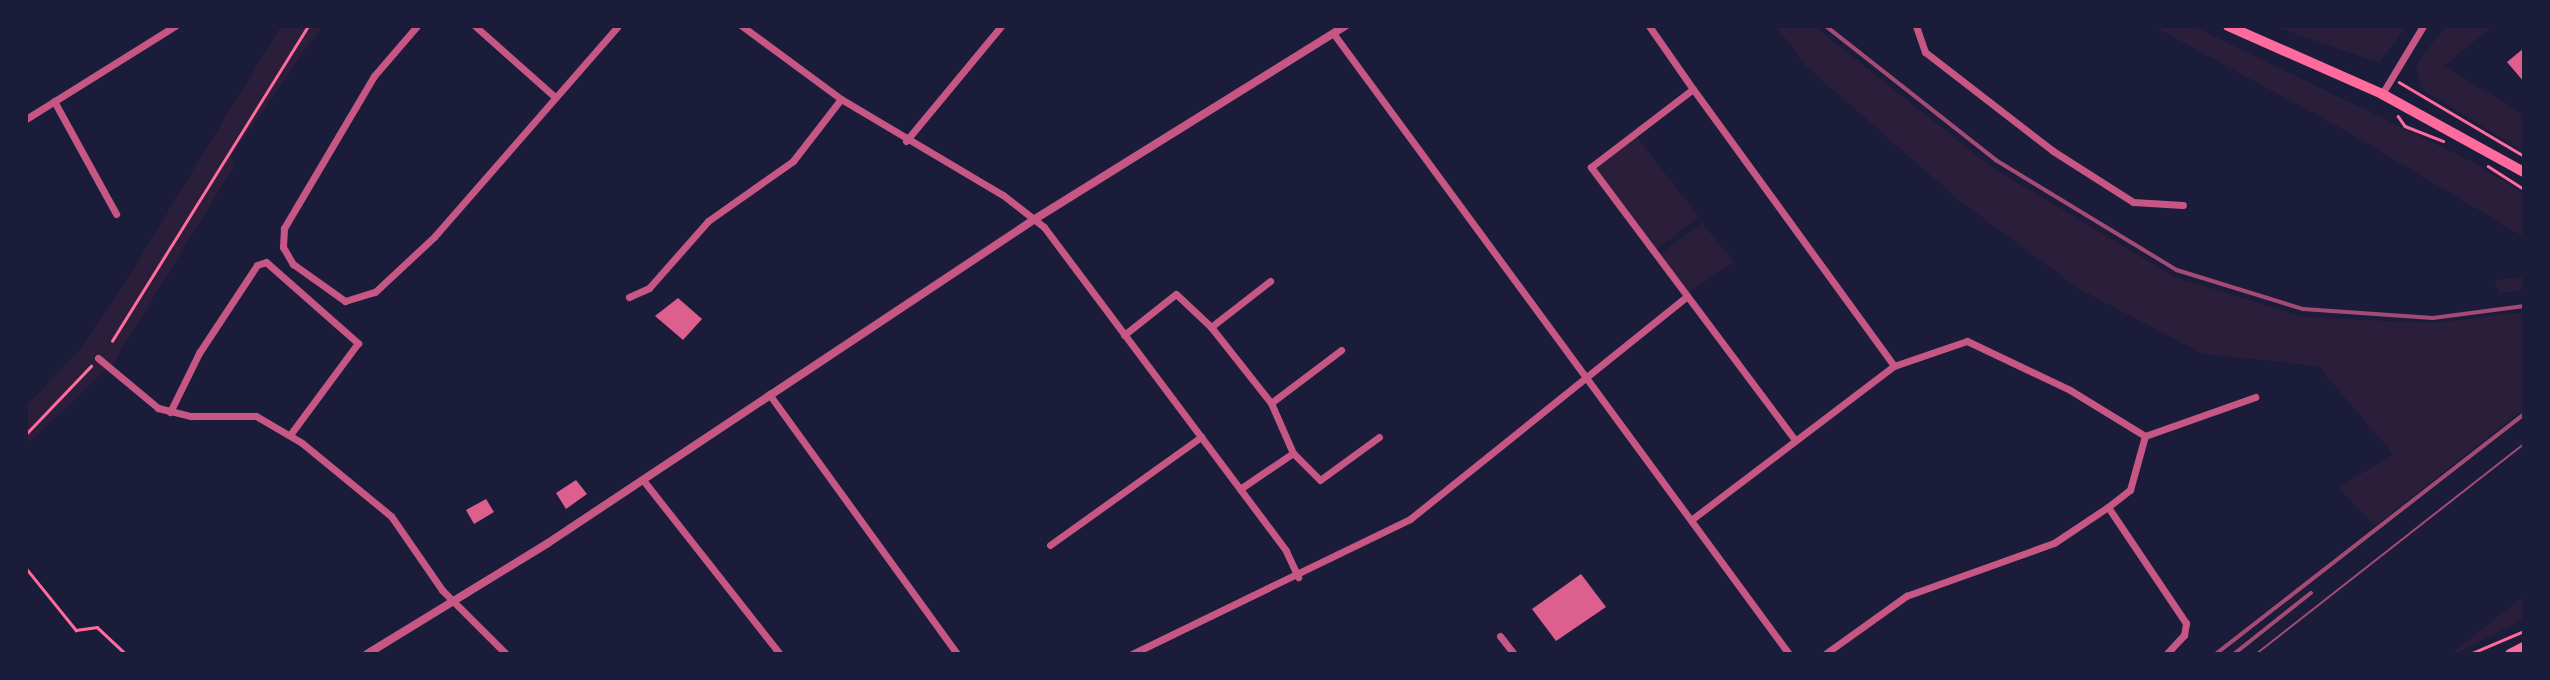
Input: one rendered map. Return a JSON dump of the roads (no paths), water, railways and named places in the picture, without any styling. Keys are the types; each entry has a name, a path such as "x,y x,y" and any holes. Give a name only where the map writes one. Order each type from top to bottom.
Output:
{"main road":[{"path":"2228,26 2382,93 2524,172"},
{"path":"2510,654 2524,647"}],"street":[{"path":"26,120 175,26"},
{"path":"417,26 386,59 284,228 288,258 332,297 360,300 385,284 618,26"},
{"path":"475,26 555,97"},
{"path":"742,26 841,99 1035,219 1240,489 1298,577"},
{"path":"906,141 1001,26"},
{"path":"366,654 643,480 1035,219 1345,26"},
{"path":"1649,26 1895,366"},
{"path":"1916,26 1925,52 2053,151 2133,201 2183,205"},
{"path":"2382,93 2423,26"},
{"path":"1333,33 1789,654"},
{"path":"1693,89 1591,167 1685,298 1795,440"},
{"path":"629,297 649,288 708,221 793,161 841,99"},
{"path":"54,102 116,214"},
{"path":"170,412 198,353 257,265 266,262 358,343 290,435"},
{"path":"1211,327 1270,281"},
{"path":"1124,335 1176,294 1211,327 1271,403 1293,453 1320,481 1379,437"},
{"path":"1132,654 1298,577 1410,519 1587,380 1685,298"},
{"path":"1691,520 1895,366 1967,341 2070,390 2145,436"},
{"path":"1271,403 1341,350"},
{"path":"98,358 170,412 256,416 290,435 391,516 451,600 506,654"},
{"path":"769,394 957,654"},
{"path":"2145,436 2255,397"},
{"path":"1825,654 1906,596 2054,543 2108,507 2130,490 2145,436"},
{"path":"1050,545 1201,437"},
{"path":"1240,489 1293,453"},
{"path":"643,480 780,654"},
{"path":"2108,507 2186,623 2184,635 2165,654"},
{"path":"1500,636 1514,654"}],"tram line":[{"path":"2256,654 2524,444"}],"railway":[{"path":"1826,26 1996,160 2177,270 2303,309 2433,318 2524,306"},
{"path":"2216,654 2524,414"},
{"path":"2234,654 2311,593"}]}
